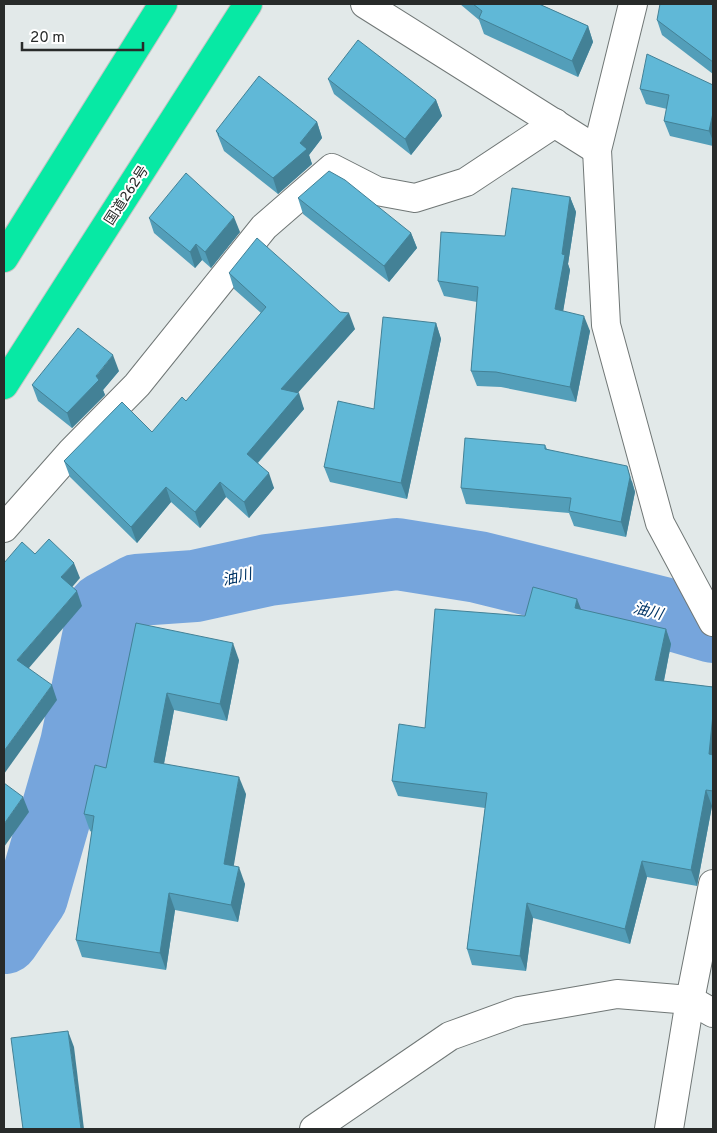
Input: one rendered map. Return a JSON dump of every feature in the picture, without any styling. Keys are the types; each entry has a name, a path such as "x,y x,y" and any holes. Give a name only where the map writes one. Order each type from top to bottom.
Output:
{"highway":[{"path":"4,258 163,4"},
{"name":"国道262号","path":"4,385 248,4"}],"street":[{"path":"365,4 597,150"},
{"path":"633,4 597,150 606,325 660,523 713,622"},
{"path":"4,528 72,451 138,385 264,227 332,168 377,191 415,198 466,182 555,123"},
{"path":"669,1129 690,1000 713,884"},
{"path":"314,1129 450,1036 519,1011 617,994 690,1000 713,1013"}],"building":[{"path":"473,4 539,4 588,26 572,61 479,18 482,11"},
{"path":"660,4 713,4 713,62 657,20"},
{"path":"358,40 436,100 405,139 328,79"},
{"path":"647,54 713,85 713,113 709,131 664,121 669,95 640,89"},
{"path":"259,76 317,122 300,143 307,149 273,178 218,135 216,131"},
{"path":"329,171 345,180 411,233 384,266 298,198"},
{"path":"186,173 234,217 205,252 196,244 190,252 149,218"},
{"path":"512,188 570,197 562,254 565,255 555,309 584,316 570,387 496,372 471,371 478,287 438,281 441,232 505,236"},
{"path":"257,238 340,312 349,313 281,389 299,393 247,454 269,473 244,502 220,482 195,512 166,487 131,527 64,461 122,402 152,432 182,397 186,401 266,307 229,273"},
{"path":"383,317 436,323 401,483 324,467 338,401 374,409"},
{"path":"78,328 113,355 96,376 99,380 67,413 32,385"},
{"path":"465,438 545,445 545,449 627,466 630,477 621,522 569,511 571,498 461,488"},
{"path":"49,539 74,563 61,577 77,591 17,660 52,685 4,751 4,563 22,542 35,554"},
{"path":"533,587 577,599 575,608 666,629 655,680 713,687 713,714 709,754 713,755 713,791 706,790 691,870 642,861 625,929 527,903 520,956 467,949 487,793 392,781 399,724 425,728 435,609 525,616"},
{"path":"136,623 233,643 220,704 167,693 154,762 239,777 224,864 239,867 231,905 169,893 160,953 76,940 94,816 84,814 95,765 106,768"},
{"path":"4,783 23,797 4,824"},
{"path":"68,1031 81,1129 23,1129 11,1038"}],"waterway":[{"name":"油川","path":"4,938 32,897 76,744 104,608 137,590 195,586 268,570 397,554 478,567 713,627"}]}
